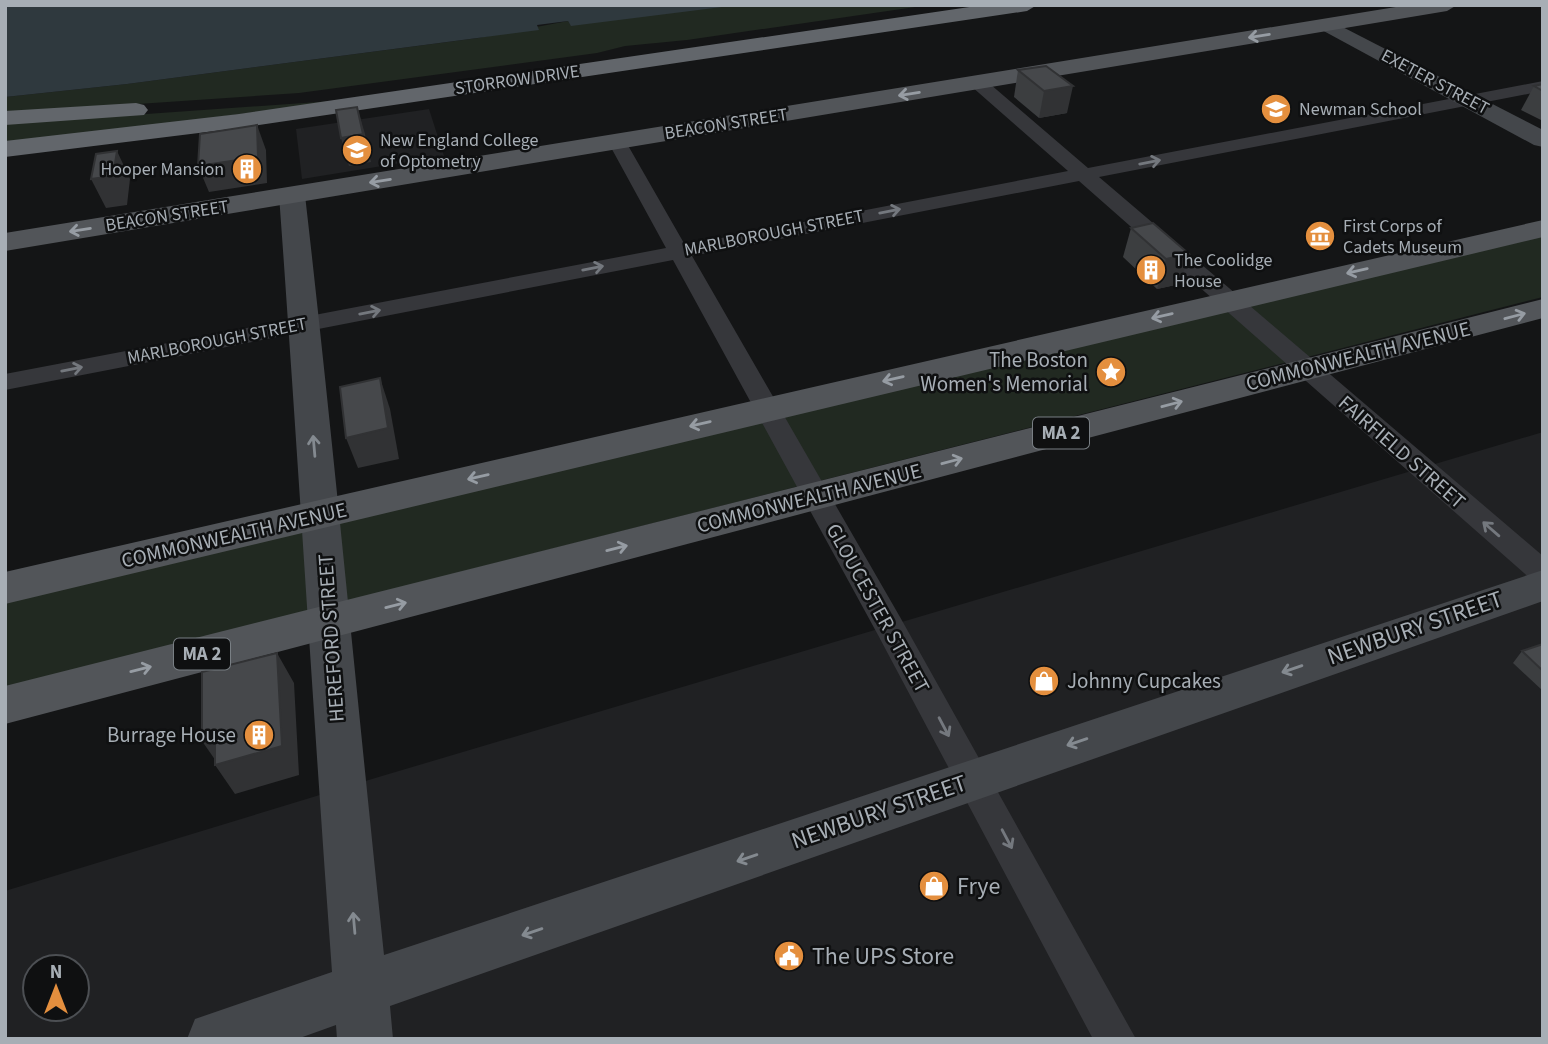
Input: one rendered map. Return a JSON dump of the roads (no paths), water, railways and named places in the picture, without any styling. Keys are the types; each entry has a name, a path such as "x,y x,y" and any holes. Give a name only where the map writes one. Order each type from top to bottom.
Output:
{"highway":[{"name":"STORROW DRIVE","path":"5,118 367,92 963,5"},
{"name":"STORROW DRIVE","path":"5,149 265,118 1027,5"},
{"path":"5,128 109,112"},
{"path":"5,159 186,133 265,118"}],"main road":[{"name":"BEACON STREET","path":"5,242 1447,5"},
{"name":"EXETER STREET","path":"1326,25 1543,140"},
{"name":"HEREFORD STREET","path":"292,195 363,1015"},
{"name":"COMMONWEALTH AVENUE","path":"5,588 1543,228"},
{"name":"COMMONWEALTH AVENUE","path":"5,705 1543,309"},
{"name":"COMMONWEALTH AVENUE","path":"5,593 70,573"},
{"name":"NEWBURY STREET","path":"215,1039 363,1015 1017,763 1543,585"},
{"name":"COMMONWEALTH AVENUE","path":"5,698 75,686"}],"street":[{"name":"FAIRFIELD STREET","path":"977,82 1543,573"},
{"name":"MARLBOROUGH STREET","path":"5,382 1543,86"},
{"name":"GLOUCESTER STREET","path":"617,142 974,780 1115,1039"}],"place":[{"name":"Newman School","path":"1276,109"},
{"name":"New England College of Optometry","path":"357,150"},
{"name":"Hooper Mansion","path":"247,169"},
{"name":"First Corps of Cadets Museum","path":"1320,236"},
{"name":"The Coolidge House","path":"1151,270"},
{"name":"The Boston Women's Memorial","path":"1111,372"},
{"name":"Johnny Cupcakes","path":"1044,681"},
{"name":"Burrage House","path":"259,735"},
{"name":"Frye","path":"934,886"},
{"name":"The UPS Store","path":"789,956"}]}
